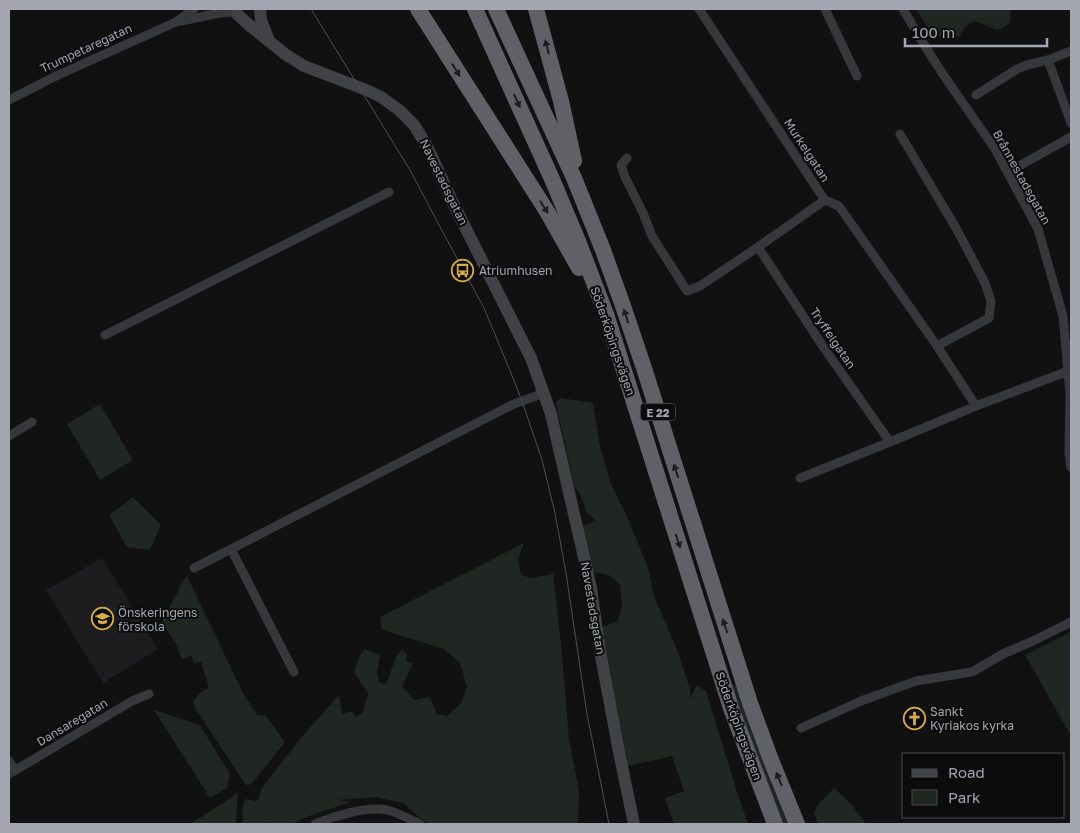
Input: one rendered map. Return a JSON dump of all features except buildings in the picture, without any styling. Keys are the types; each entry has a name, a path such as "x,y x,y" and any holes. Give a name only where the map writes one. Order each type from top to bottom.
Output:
{"highway":[{"path":"418,9 548,214 606,314"},
{"name":"Söderköpingsvägen","path":"475,9 552,179 606,314 732,711 776,824"},
{"name":"Söderköpingsvägen","path":"496,9 582,197 623,306 750,703 797,824"},
{"path":"536,9 561,101 582,197"}],"street":[{"name":"Trumpetaregatan","path":"176,22 194,9"},
{"path":"232,12 248,14 258,9 269,41"},
{"name":"Murkelgatan","path":"698,9 825,200 839,206 937,346 976,406"},
{"path":"825,9 857,76"},
{"name":"Brånnestadsgatan","path":"904,9 942,73 995,149 1038,229 1063,316 1069,370 1069,453 1071,467"},
{"name":"Trumpetaregatan","path":"9,100 93,58 176,22 232,12"},
{"name":"Navestadsgatan","path":"232,12 285,54 304,66 381,97 399,110 414,126 428,146 452,201 531,358 551,414 591,588 600,651 633,824"},
{"path":"976,95 1017,69 1071,51"},
{"path":"1048,60 1071,123"},
{"path":"900,134 956,228 985,283 991,301 988,318 937,346"},
{"path":"1008,172 1071,137"},
{"path":"627,158 621,164 625,177 652,236 687,291 700,286 825,200"},
{"path":"105,335 389,192"},
{"name":"Tryffelgatan","path":"758,247 840,372 890,442"},
{"path":"800,478 1069,370"},
{"path":"194,568 514,404 544,393"},
{"path":"9,436 32,422"},
{"path":"231,549 294,672"},
{"path":"801,728 861,701 916,681 972,672 1003,654 1071,622"},
{"name":"Dansaregatan","path":"12,772 132,701 149,694"},
{"path":"9,761 12,772"},
{"path":"315,824 352,812 386,810 420,824"}],"shaded area":[{"name":"Önskeringens förskola","path":"102,558 158,649 103,683 46,590"}],"green space":[{"path":"916,9 1010,9 1011,15 1010,22 997,30 975,21 966,25 960,36 952,39 932,34"},
{"path":"560,398 593,403 600,447 611,484 629,521 648,568 654,596 678,652 690,689 690,699 697,685 706,691 748,824 674,824 665,798 684,791 672,756 628,766 601,627 617,622 622,607 620,585 609,575 593,572 582,526 596,521 587,513 580,494 574,485 556,403"},
{"path":"100,404 133,460 100,480 67,424"},
{"path":"133,497 161,525 150,550 127,547 109,515"},
{"path":"524,543 518,560 521,575 531,578 553,574 569,739 579,791 578,824 429,824 403,803 376,797 337,800 351,802 309,816 292,824 268,824 267,822 264,824 243,824 242,812 245,799 255,801 259,799 262,788 299,740 339,695 342,714 351,711 356,717 363,712 368,694 354,672 359,657 365,649 380,656 377,673 379,682 385,684 396,657 402,650 407,654 406,661 413,664 402,686 414,700 430,697 437,714 447,716 461,703 467,687 460,663 444,649 382,629 380,617"},
{"path":"187,576 243,693 257,715 266,716 285,742 249,785 246,785 195,708 193,701 202,691 208,689 201,662 194,663 191,656 182,659 176,644 162,622"},
{"path":"1071,632 1071,736 1025,655"},
{"path":"735,684 738,687 791,824 783,824 733,690"},
{"path":"154,710 200,725 230,774 227,788 210,798"},
{"path":"834,788 852,805 866,824 818,824 814,813 818,805"},
{"path":"238,791 236,824 190,824 232,797"}],"tram line":[{"path":"311,9 410,170 484,308 522,401 542,460 555,513 587,714 609,824"}],"place":[{"name":"Atriumhusen","path":"463,270"},
{"name":"Önskeringens förskola","path":"102,619"},
{"name":"Sankt Kyriakos kyrka","path":"914,718"}]}
